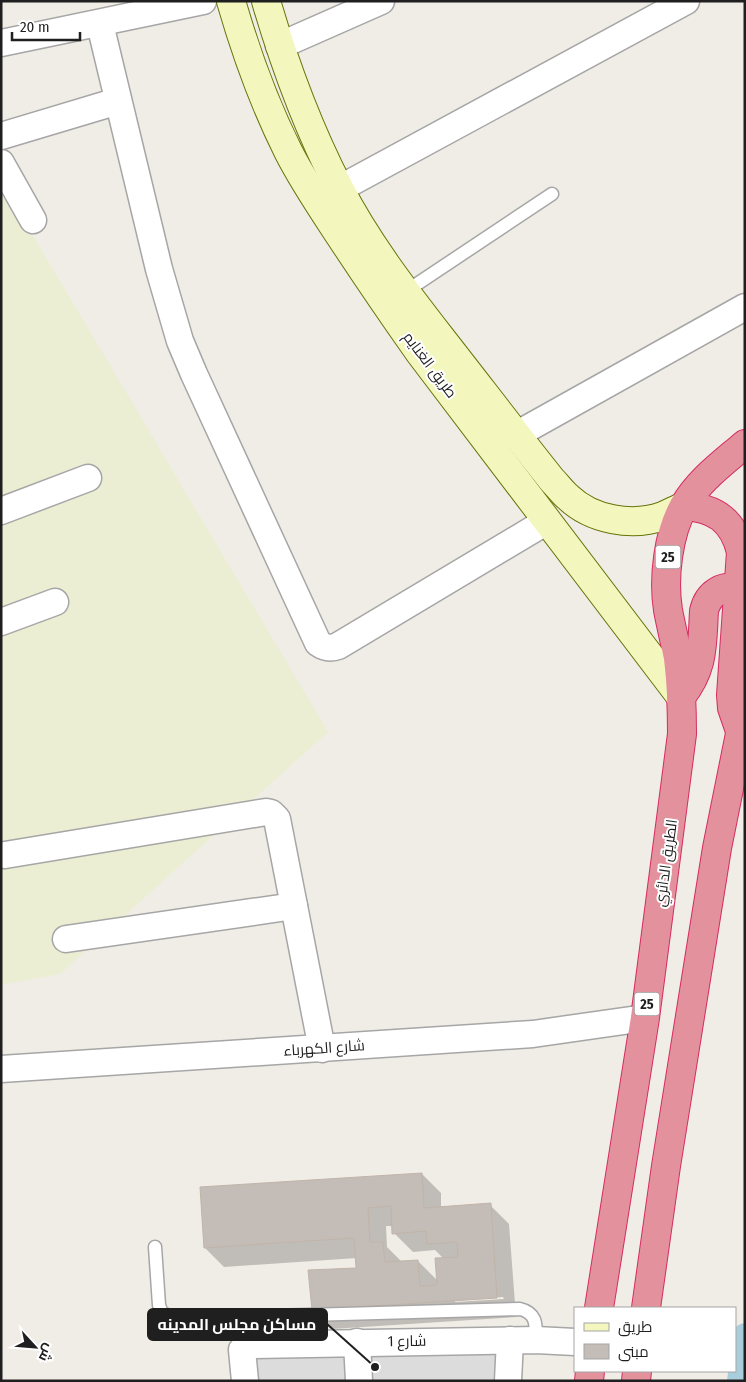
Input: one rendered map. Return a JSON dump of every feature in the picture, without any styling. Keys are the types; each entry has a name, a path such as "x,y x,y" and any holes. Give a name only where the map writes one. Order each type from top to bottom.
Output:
{"highway":[{"name":"الطريق الدائري","path":"599,1307 645,1018 682,734 678,658 668,607 667,568 669,547 674,526 684,506 705,479 745,444"},
{"path":"646,1307 666,1166 717,848 743,726 732,708 731,695 740,588 741,552 738,539 722,518 711,511 698,507 684,506"},
{"path":"681,698 692,682 699,666 706,603 710,596 724,588 740,588"}],"main road":[{"name":"طريق الغنايم","path":"231,1 245,50 265,102 289,152 317,201 386,306 419,352 681,698"},
{"name":"طريق الغنايم","path":"266,1 296,94 339,189 405,292 516,435 569,498 589,512 613,519 638,521 662,516 684,506"}],"street":[{"path":"1,43 204,1"},
{"path":"279,46 381,1"},
{"path":"339,189 686,1"},
{"path":"100,24 159,269 180,341 318,643 331,649 338,646 547,521"},
{"path":"1,136 118,100"},
{"path":"1,163 33,220"},
{"path":"516,435 745,306"},
{"path":"1,511 88,478"},
{"path":"1,622 55,602"},
{"path":"5,855 266,812 271,813 277,819 322,1049"},
{"path":"66,939 294,906"},
{"name":"شارع الكهرباء","path":"3,1064 322,1049 533,1034 645,1018"},
{"path":"508,1381 510,1340"},
{"name":"شارع 1","path":"244,1381 242,1350 250,1344 510,1340 574,1342"},
{"path":"357,1342 359,1381"}],"lane":[{"path":"405,292 552,194"},
{"path":"155,1248 158,1304 161,1311 171,1318 520,1309 533,1316 536,1326 536,1340"}],"shaded area":[{"path":"514,1344 511,1381 238,1381 236,1352"}],"green space":[{"path":"1,182 328,732 60,974 1,985"}],"building":[{"path":"422,1173 424,1208 491,1203 497,1298 312,1310 308,1270 356,1268 354,1238 204,1248 200,1187","holes":["391,1206 392,1234 426,1231 427,1244 457,1242 458,1257 435,1258 437,1285 420,1286 418,1260 385,1262 383,1242 370,1242 368,1208"]}],"waterway":[{"path":"739,1381 745,1335"}],"place":[{"name":"مساكن مجلس المدينه","path":"375,1367"}]}
